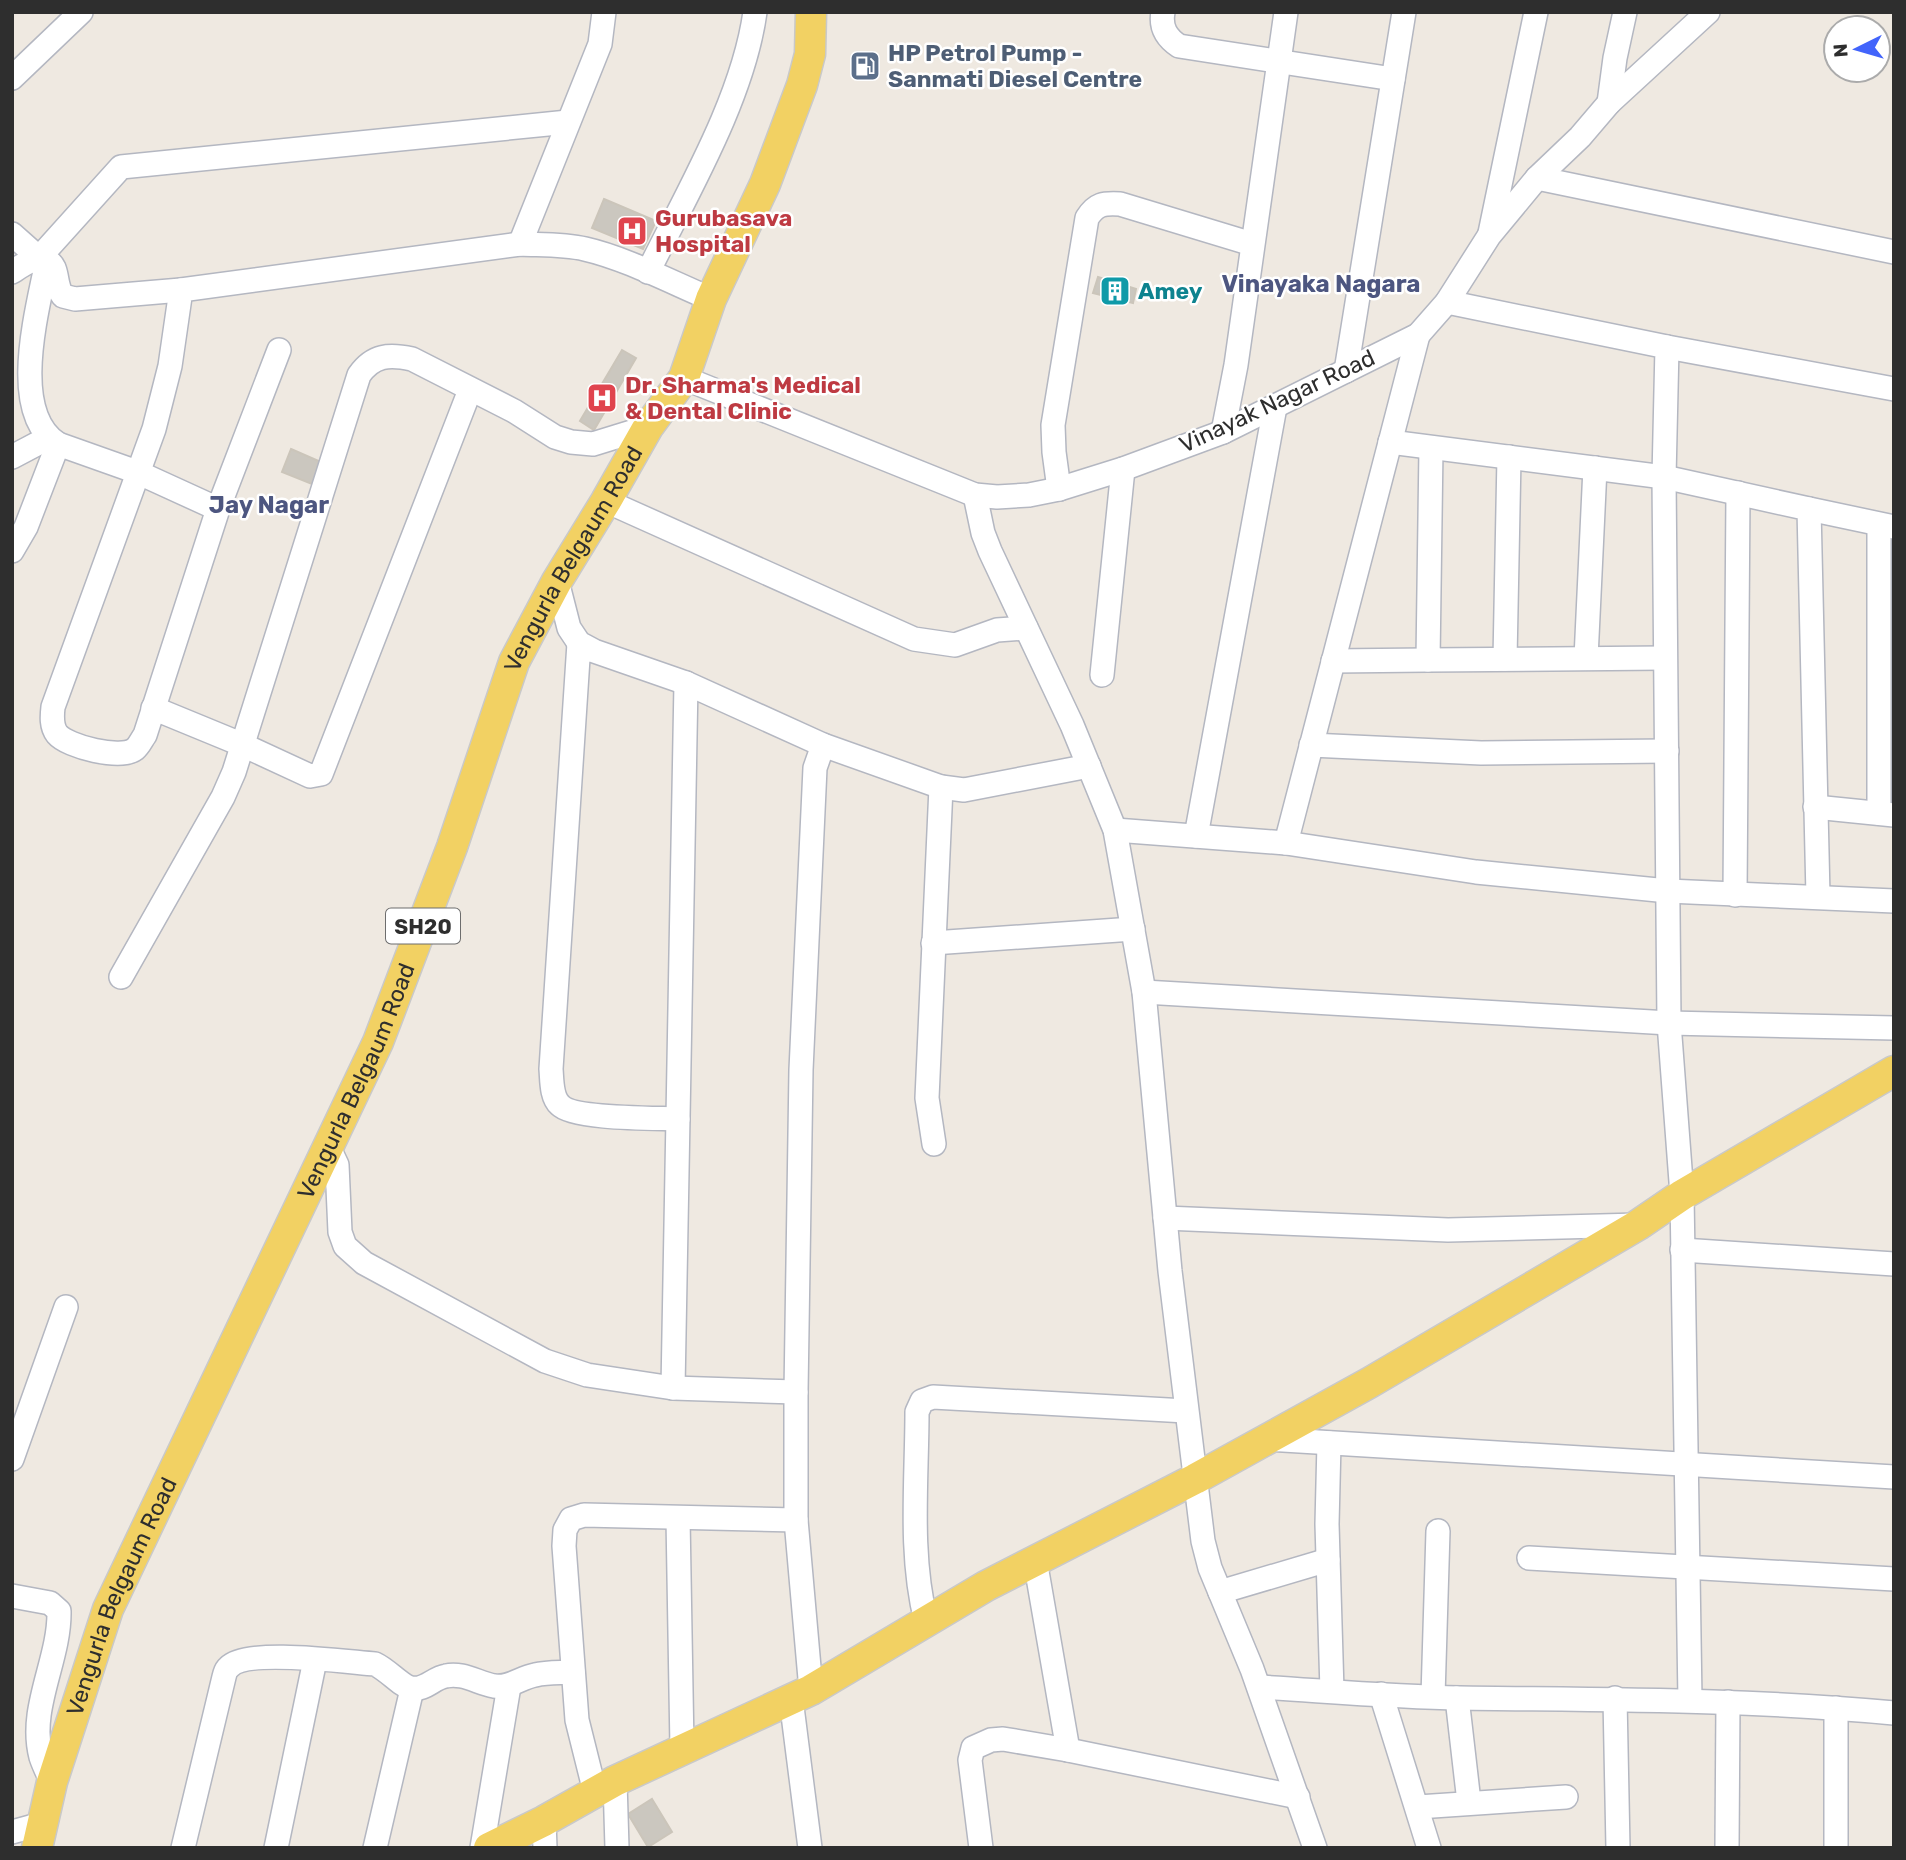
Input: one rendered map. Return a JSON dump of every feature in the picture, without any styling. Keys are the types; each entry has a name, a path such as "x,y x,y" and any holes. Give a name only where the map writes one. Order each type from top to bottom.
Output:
{"main road":[{"name":"Vengurla Belgaum Road","path":"39,1836 51,1782 108,1609 378,1042 452,847 514,662 648,427 684,378 712,299 765,184 802,85 810,54 810,12"},
{"path":"489,1848 545,1835 605,1787 682,1748 801,1694 986,1586 1268,1439 1638,1225 1682,1195 1894,1071"}],"street":[{"path":"12,78 81,12"},
{"path":"520,244 600,44 604,12"},
{"path":"648,272 731,97 750,43 755,12"},
{"path":"1163,12 1161,20 1167,38 1179,46 1393,79"},
{"path":"1223,432 1236,365 1286,12"},
{"path":"1346,371 1404,12"},
{"path":"1489,236 1536,12"},
{"path":"1609,103 1625,12"},
{"name":"Vinayak Nagar Road","path":"684,378 975,495 1008,497 1059,489 1123,469 1223,432 1418,335 1447,302 1489,236 1537,178 1580,137 1609,103 1708,12"},
{"path":"218,509 137,472 53,441 22,399 43,260 121,167 568,122"},
{"path":"1537,178 1894,252"},
{"path":"1059,489 1053,425 1087,218 1095,206 1106,203 1120,204 1252,244"},
{"path":"12,234 53,267 58,290 69,298 89,299 181,290 520,244 587,249 712,299"},
{"path":"12,272 30,260 43,260"},
{"path":"181,290 170,366 154,429 53,707 52,719 56,733 66,740 103,752 122,754 135,748 145,735 218,509 279,350"},
{"path":"1447,302 1667,347 1894,389"},
{"path":"1286,843 1418,335"},
{"path":"1667,347 1664,477 1669,1023 1682,1195 1690,1700"},
{"path":"121,977 223,797 243,745 359,375 368,364 380,357 397,355 412,359 514,411 555,437 571,442 593,444 648,427"},
{"path":"153,708 310,776 316,777 325,770 470,390"},
{"path":"1196,836 1275,407"},
{"path":"12,457 53,441"},
{"path":"12,551 26,527 53,441"},
{"path":"1390,442 1664,477 1886,526 1886,814 1815,807"},
{"path":"1428,660 1431,448"},
{"path":"1506,659 1509,457"},
{"path":"1586,658 1595,468"},
{"path":"1102,675 1123,469"},
{"path":"1735,895 1738,493"},
{"path":"975,495 987,542 1089,766 1115,830 1144,992 1165,1218 1203,1541 1220,1592 1259,1688 1315,1848"},
{"path":"606,501 914,639 955,645 997,630 1026,628"},
{"path":"1809,509 1818,896"},
{"path":"558,581 569,628 579,643 594,652 687,683 823,745 941,787 964,790 1089,766"},
{"path":"579,643 551,1069 552,1090 559,1105 575,1114 678,1119"},
{"path":"1333,661 1665,658"},
{"path":"673,1388 687,683"},
{"path":"810,1848 801,1694 796,1520 796,1392 801,1070 815,768 823,745"},
{"path":"1311,745 1480,753 1667,751"},
{"path":"934,1144 927,1098 941,787"},
{"path":"1115,830 1286,843 1476,872 1668,891 1894,901"},
{"path":"933,943 1133,929"},
{"path":"1144,992 1669,1023 1894,1028"},
{"path":"329,1148 337,1165 340,1233 345,1245 363,1262 545,1361 587,1375 673,1388 796,1392"},
{"path":"1165,1218 1448,1230 1638,1225"},
{"path":"1682,1250 1894,1264"},
{"path":"12,1459 66,1307"},
{"path":"926,1621 921,1601 917,1554 917,1412 922,1401 933,1397 1186,1411"},
{"path":"1268,1439 1894,1478"},
{"path":"1329,1443 1328,1560 1332,1691"},
{"path":"617,1848 605,1787 581,1743 564,1546 565,1531 571,1519 584,1515 796,1520"},
{"path":"678,1518 682,1748"},
{"path":"1433,1696 1438,1531"},
{"path":"1529,1558 1894,1579"},
{"path":"1035,1560 1068,1750"},
{"path":"1220,1592 1328,1560"},
{"path":"12,1596 50,1603 58,1611 59,1627 40,1709 41,1757 51,1782"},
{"path":"183,1848 224,1676 229,1666 258,1657 375,1664 388,1670 402,1685 412,1689 424,1687 447,1675 462,1676 494,1686 509,1686 538,1674 573,1672"},
{"path":"276,1848 314,1660"},
{"path":"482,1848 509,1686"},
{"path":"1259,1688 1457,1698 1690,1700 1894,1713"},
{"path":"375,1848 412,1689"},
{"path":"1381,1694 1429,1848"},
{"path":"1457,1698 1469,1802"},
{"path":"1615,1698 1618,1848"},
{"path":"1727,1848 1728,1702"},
{"path":"1836,1708 1836,1848"},
{"path":"981,1848 971,1776 973,1748 991,1740 1003,1739 1068,1750 1298,1797"},
{"path":"1418,1807 1566,1797"},
{"path":"12,1832 39,1836"}],"building":[{"path":"604,199 656,221 643,249 592,228"},
{"name":"Amey","path":"1098,277 1136,289 1133,303 1093,293"},
{"path":"622,350 636,358 594,430 580,421"},
{"path":"291,449 321,462 312,484 282,472"},
{"path":"652,1799 672,1832 648,1847 628,1814"}],"place":[{"name":"HP Petrol Pump - Sanmati Diesel Centre","path":"865,66"},
{"name":"Gurubasava Hospital","path":"632,231"},
{"name":"Amey","path":"1115,291"},
{"name":"Dr. Sharma's Medical & Dental Clinic","path":"602,398"}],"district":[{"name":"Vinayaka Nagara","path":"1321,284"},
{"name":"Jay Nagar","path":"269,505"}]}
